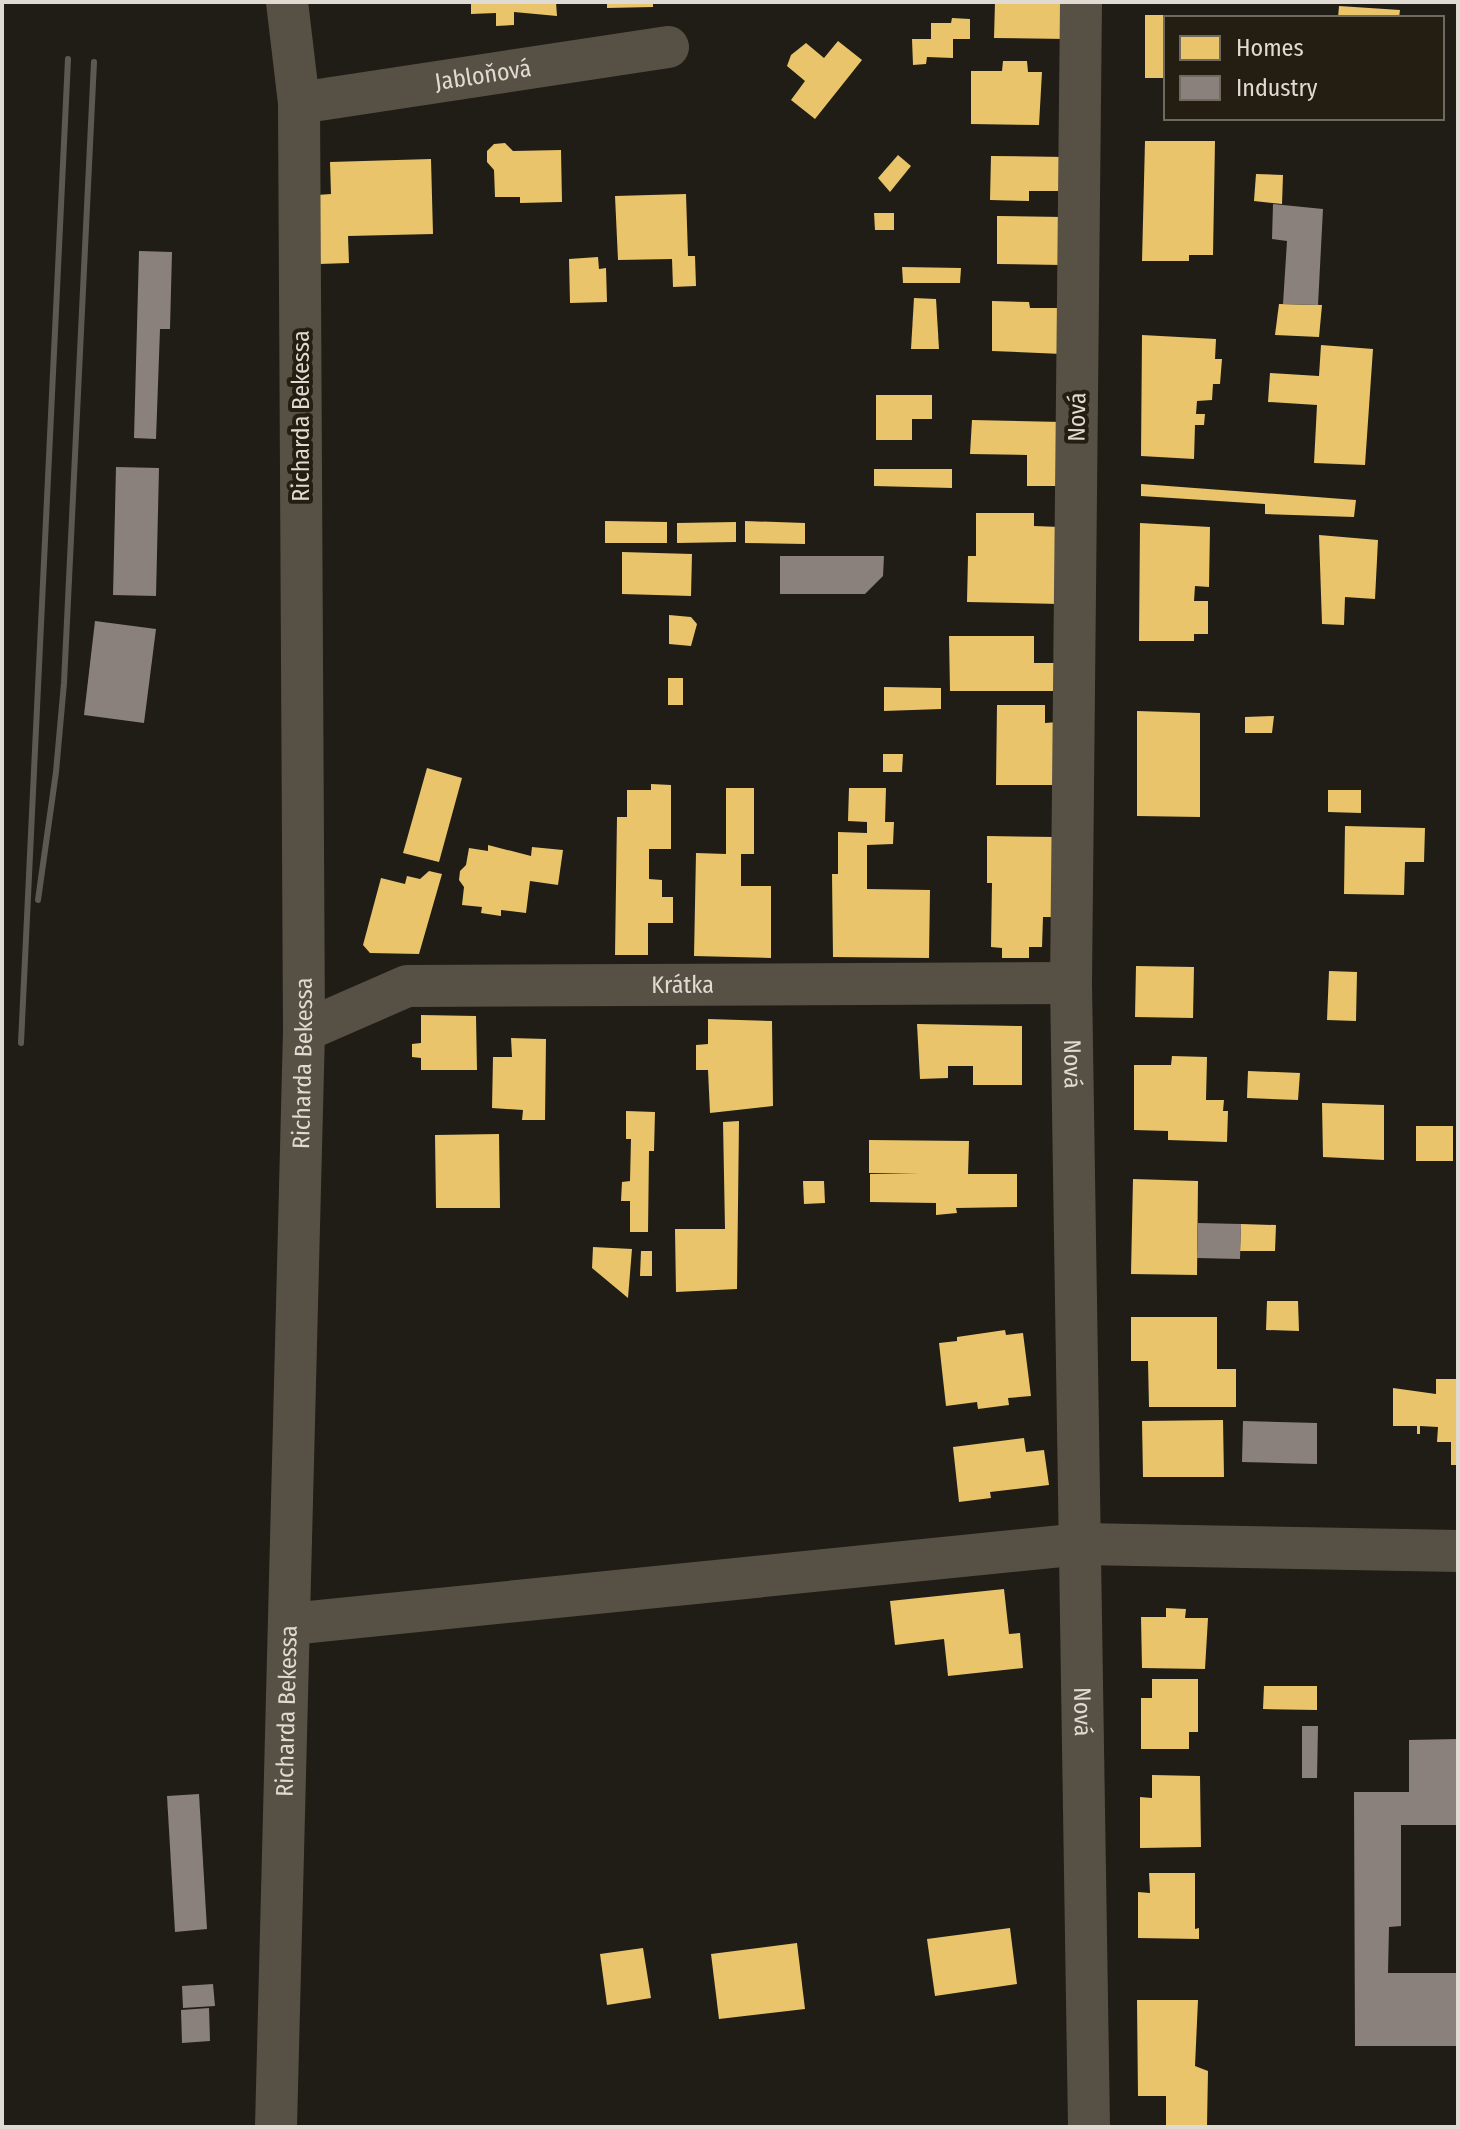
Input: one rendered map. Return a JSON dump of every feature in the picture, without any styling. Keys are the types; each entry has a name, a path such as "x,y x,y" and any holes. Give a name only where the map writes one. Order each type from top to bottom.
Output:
{"street":[{"name":"Richarda Bekessa","path":"276,2127 304,1031 299,103 287,2"},
{"name":"Nová","path":"1081,2 1071,983 1089,2127"},
{"name":"Jabloňová","path":"299,103 668,47"},
{"name":"Krátka","path":"304,1031 407,986 1071,983"},
{"path":"290,1624 1081,1544 1458,1551"}],"building: Homes":[{"path":"471,2 556,2 557,16 514,12 514,25 496,26 496,13 471,14"},
{"path":"607,2 653,2 653,7 607,8"},
{"path":"995,2 1066,2 1066,39 994,38"},
{"path":"1339,6 1400,10 1399,16 1338,16"},
{"path":"1145,15 1214,15 1164,16 1164,78 1145,78"},
{"path":"952,18 970,19 970,39 953,39 953,58 927,57 926,64 913,65 912,39 931,39 931,23 951,23"},
{"path":"838,41 862,60 815,119 791,100 805,81 787,66 791,55 806,43 824,58"},
{"path":"1003,61 1027,61 1028,72 1042,72 1039,125 971,124 971,71 1002,71"},
{"path":"1145,141 1215,141 1213,255 1189,255 1189,261 1142,261"},
{"path":"505,143 513,151 561,150 562,202 520,203 520,197 495,197 494,170 487,162 487,151 494,144"},
{"path":"898,155 911,166 890,192 878,178"},
{"path":"991,156 1065,157 1063,191 1029,191 1029,201 990,200"},
{"path":"431,159 433,234 348,236 349,263 319,264 317,195 331,194 330,162"},
{"path":"1256,174 1283,175 1282,204 1254,201"},
{"path":"686,194 688,256 695,256 696,286 673,287 672,259 618,260 615,196"},
{"path":"874,213 894,213 894,230 875,230"},
{"path":"997,216 1063,217 1062,265 997,264"},
{"path":"598,257 599,269 606,268 607,302 570,303 569,259"},
{"path":"902,267 961,268 960,283 903,283"},
{"path":"914,298 936,299 939,349 911,349"},
{"path":"992,301 1029,302 1030,308 1063,308 1062,354 992,351"},
{"path":"1279,304 1322,305 1319,337 1275,335"},
{"path":"1142,335 1216,339 1215,359 1222,359 1220,384 1213,384 1212,400 1197,401 1196,414 1205,414 1204,425 1195,425 1194,459 1141,456"},
{"path":"1321,345 1373,349 1365,465 1314,463 1317,405 1268,402 1270,373 1319,376"},
{"path":"876,395 932,395 932,419 912,419 912,440 876,440"},
{"path":"972,420 1062,422 1060,486 1027,486 1027,455 970,454"},
{"path":"874,469 952,469 952,488 874,486"},
{"path":"1141,484 1356,500 1354,517 1265,514 1265,504 1141,496"},
{"path":"976,513 1034,513 1034,526 1060,527 1059,604 967,602 968,556 976,556"},
{"path":"605,521 667,522 667,543 605,543"},
{"path":"745,521 805,523 805,544 745,543"},
{"path":"736,522 736,542 677,543 677,523"},
{"path":"1140,523 1210,527 1209,587 1195,586 1194,601 1208,601 1208,634 1194,634 1194,641 1139,641"},
{"path":"1319,535 1378,540 1375,599 1345,597 1344,625 1322,624"},
{"path":"622,552 692,554 691,596 622,594"},
{"path":"669,615 691,617 697,624 691,646 669,644"},
{"path":"949,636 1034,636 1034,663 1055,663 1055,691 950,691"},
{"path":"668,678 683,678 683,705 668,705"},
{"path":"884,687 941,688 941,709 884,711"},
{"path":"997,705 1045,705 1045,723 1058,722 1058,785 996,785"},
{"path":"1137,711 1200,713 1200,817 1137,816"},
{"path":"1274,716 1272,733 1245,733 1245,717"},
{"path":"883,754 903,754 902,772 883,772"},
{"path":"427,768 462,778 439,862 403,853"},
{"path":"651,784 671,785 671,849 649,849 649,879 662,880 662,897 673,897 673,923 648,923 648,955 615,955 617,817 627,817 627,790 651,790"},
{"path":"726,788 754,788 754,854 741,854 741,886 771,886 771,958 694,956 696,853 726,854"},
{"path":"849,788 886,788 885,822 894,822 893,844 867,845 867,889 930,890 929,958 833,957 832,874 838,874 838,832 867,833 867,822 848,821"},
{"path":"1328,790 1361,790 1361,813 1328,812"},
{"path":"1345,826 1425,828 1424,862 1405,862 1404,895 1344,894"},
{"path":"987,836 1054,837 1054,917 1043,917 1042,947 1029,947 1029,958 1002,958 1002,948 991,947 992,883 987,883"},
{"path":"488,845 531,856 532,847 563,850 558,885 530,881 526,913 501,910 501,916 481,913 482,907 462,905 464,887 459,880 460,871 466,865 469,848 488,851"},
{"path":"429,871 442,874 419,954 370,953 363,945 381,878 405,884 407,876 420,879"},
{"path":"1136,966 1194,967 1193,1018 1135,1017"},
{"path":"1329,971 1357,972 1356,1021 1327,1020"},
{"path":"421,1015 476,1016 477,1070 421,1070 421,1058 412,1057 412,1044 421,1043"},
{"path":"708,1019 772,1021 773,1106 710,1113 708,1070 696,1070 696,1045 708,1044"},
{"path":"917,1024 1022,1026 1022,1085 973,1085 973,1066 948,1066 948,1078 920,1079"},
{"path":"511,1038 546,1039 545,1120 522,1120 523,1110 492,1108 493,1057 512,1057"},
{"path":"1172,1056 1207,1057 1206,1100 1224,1100 1223,1111 1228,1111 1227,1142 1168,1140 1168,1131 1134,1130 1134,1065 1171,1065"},
{"path":"1248,1071 1300,1073 1298,1100 1247,1098"},
{"path":"1322,1103 1384,1105 1384,1160 1323,1157"},
{"path":"626,1111 655,1112 654,1151 649,1151 648,1232 630,1232 630,1201 621,1201 622,1182 630,1181 631,1139 626,1139"},
{"path":"739,1121 737,1289 676,1292 675,1229 725,1229 723,1122"},
{"path":"1416,1126 1453,1126 1453,1161 1416,1161"},
{"path":"499,1134 500,1208 436,1208 435,1135"},
{"path":"869,1140 969,1141 968,1174 1017,1174 1017,1207 956,1208 957,1213 936,1215 936,1203 870,1202 870,1174 919,1173 869,1173"},
{"path":"1133,1179 1198,1181 1197,1275 1131,1274"},
{"path":"803,1181 824,1181 825,1203 804,1204"},
{"path":"1241,1224 1276,1225 1275,1251 1240,1251"},
{"path":"593,1247 632,1249 628,1298 592,1268"},
{"path":"641,1251 652,1251 652,1276 640,1276"},
{"path":"1267,1301 1298,1301 1299,1331 1266,1330"},
{"path":"1131,1317 1217,1317 1217,1369 1236,1369 1236,1407 1149,1407 1148,1361 1131,1361"},
{"path":"1005,1330 1006,1335 1023,1333 1031,1396 1008,1398 1009,1405 978,1409 977,1402 946,1406 939,1343 957,1341 957,1337"},
{"path":"1436,1379 1458,1379 1458,1465 1451,1465 1451,1442 1437,1442 1438,1427 1420,1426 1420,1434 1417,1434 1417,1426 1393,1426 1393,1388 1436,1394"},
{"path":"1223,1420 1224,1477 1143,1477 1142,1421"},
{"path":"1024,1438 1026,1452 1044,1450 1049,1485 990,1492 991,1498 959,1502 953,1447"},
{"path":"1004,1589 1009,1634 1020,1633 1023,1668 948,1676 944,1639 895,1645 890,1601"},
{"path":"1166,1608 1186,1609 1185,1618 1208,1618 1205,1669 1142,1668 1141,1617 1166,1617"},
{"path":"1152,1679 1198,1679 1198,1732 1189,1732 1189,1749 1141,1749 1141,1698 1152,1698"},
{"path":"1264,1686 1317,1686 1317,1710 1263,1709"},
{"path":"1152,1775 1200,1776 1201,1847 1140,1848 1140,1797 1152,1798"},
{"path":"1149,1873 1195,1873 1195,1929 1199,1928 1199,1939 1138,1938 1138,1892 1150,1893"},
{"path":"1010,1928 1017,1984 935,1996 927,1939"},
{"path":"797,1943 805,2009 719,2019 711,1954"},
{"path":"643,1948 651,1998 607,2005 600,1954"},
{"path":"1137,2000 1198,2000 1195,2066 1208,2071 1207,2126 1166,2126 1166,2096 1138,2096"}],"building: Industry":[{"path":"1273,204 1323,209 1318,305 1283,304 1287,241 1272,239"},
{"path":"139,251 172,252 170,329 160,329 156,439 134,438"},
{"path":"116,467 159,468 156,596 113,595"},
{"path":"780,556 884,556 883,576 865,594 780,594"},
{"path":"95,621 156,629 144,723 84,715"},
{"path":"1198,1223 1241,1224 1240,1259 1197,1258"},
{"path":"1243,1421 1317,1423 1317,1464 1242,1462"},
{"path":"1302,1726 1318,1726 1317,1778 1302,1778"},
{"path":"1458,1739 1458,1825 1401,1825 1401,1926 1389,1927 1388,1973 1458,1973 1458,2046 1355,2046 1354,1792 1409,1792 1409,1740"},
{"path":"199,1794 207,1929 175,1932 167,1796"},
{"path":"213,1984 215,2006 183,2008 182,1986"},
{"path":"209,2008 210,2041 182,2043 181,2010"}],"railway":[{"path":"21,1043 68,59"},
{"path":"38,900 56,772 64,683 94,62"}]}
